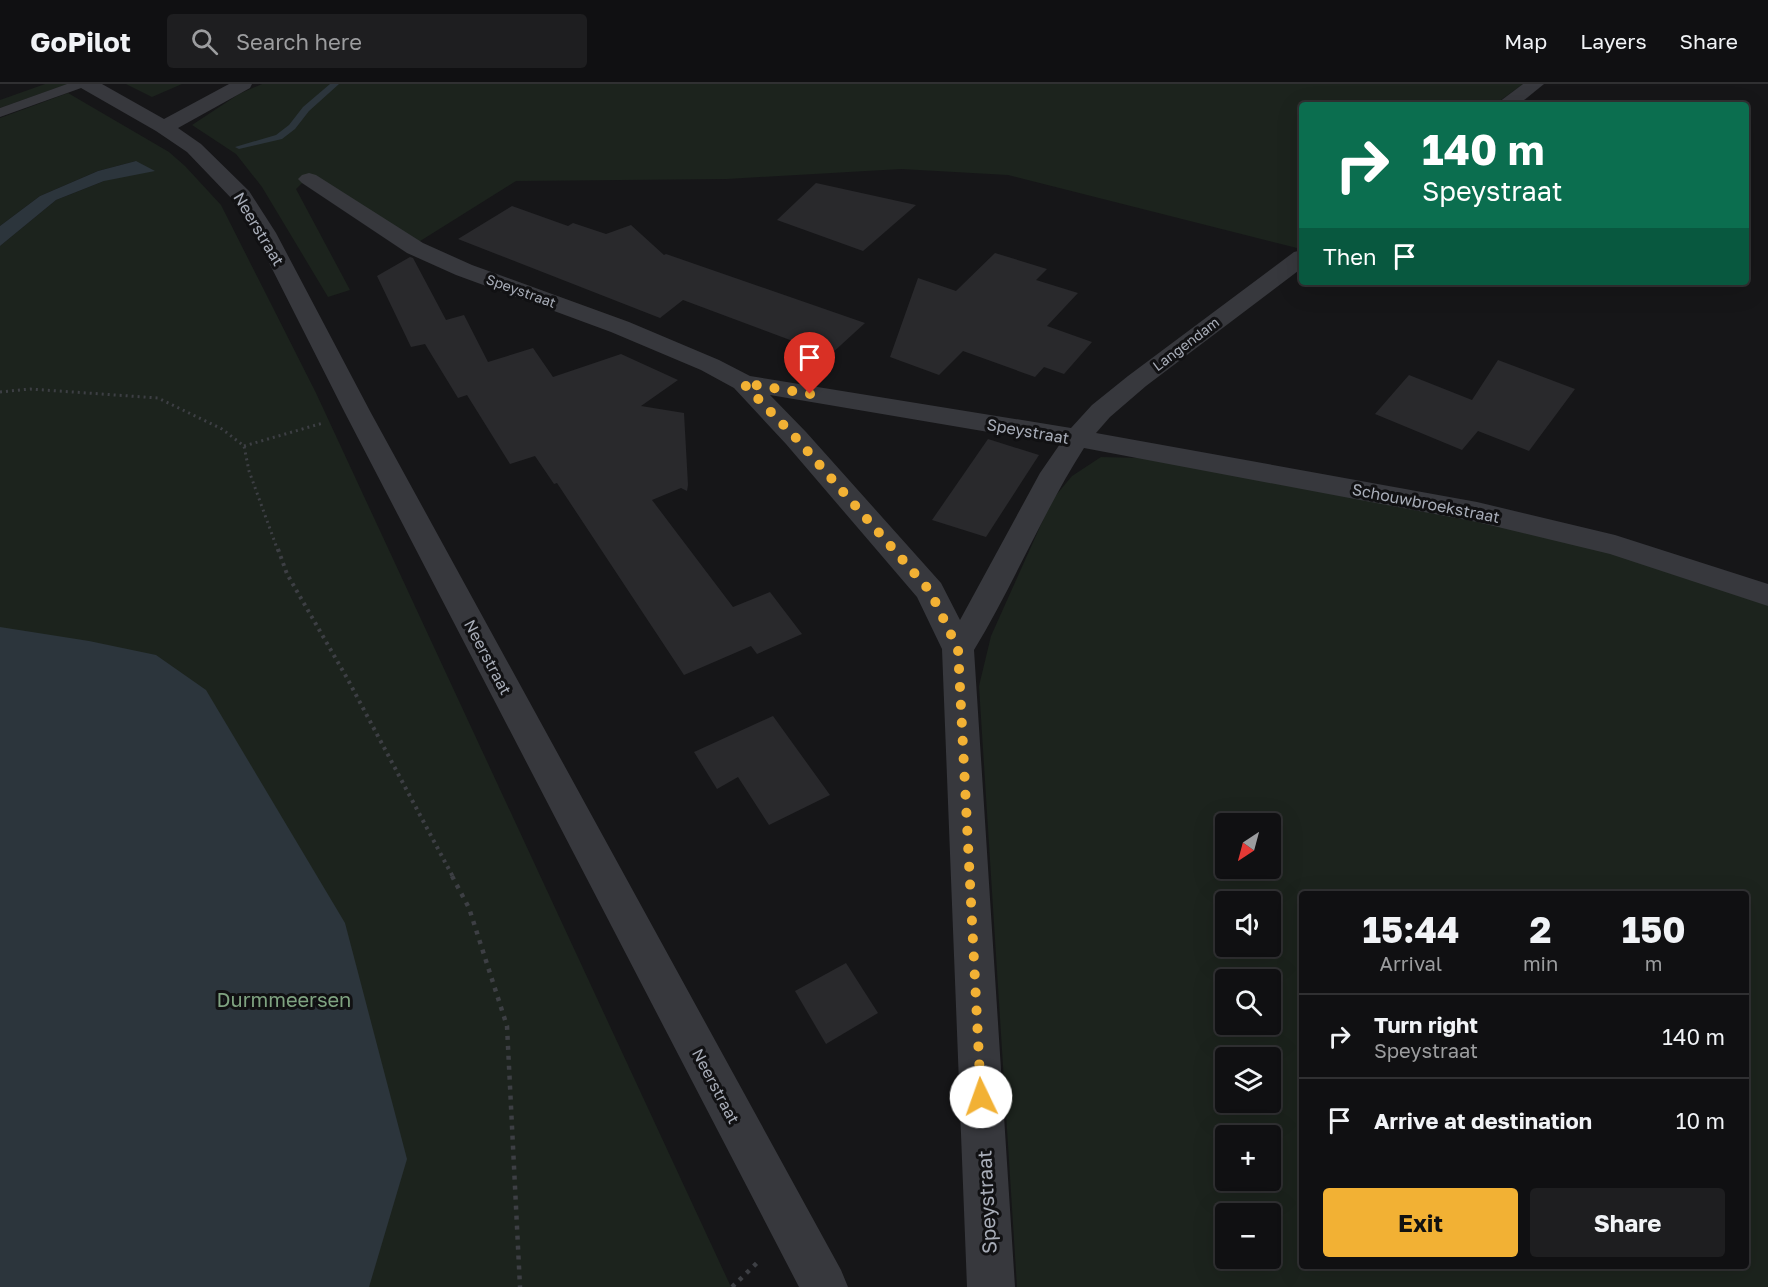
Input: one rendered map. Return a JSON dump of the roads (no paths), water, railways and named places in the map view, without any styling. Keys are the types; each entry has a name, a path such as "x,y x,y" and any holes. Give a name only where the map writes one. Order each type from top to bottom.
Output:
{"street":[{"name":"Neerstraat","path":"88,84 163,127 194,148 242,196 265,233 358,413 824,1287"},
{"path":"163,127 184,118 243,84"},
{"path":"1509,102 1535,84"},
{"name":"Speystraat","path":"309,179 415,248 464,270 620,327 710,365 743,383 796,438 930,591 958,649 992,1287"},
{"name":"Langendam","path":"1077,438 1101,411 1137,381 1299,259"},
{"name":"Speystraat","path":"743,383 1077,438 1054,473 987,602 958,649"},
{"name":"Schouwbroekstraat","path":"1077,438 1542,526 1615,545 1768,595"}],"lane":[{"path":"0,113 79,84"}],"waterway":[{"path":"239,147 279,137 335,84"}],"park label":[{"name":"Durmmeersen","path":"284,1000"}]}
